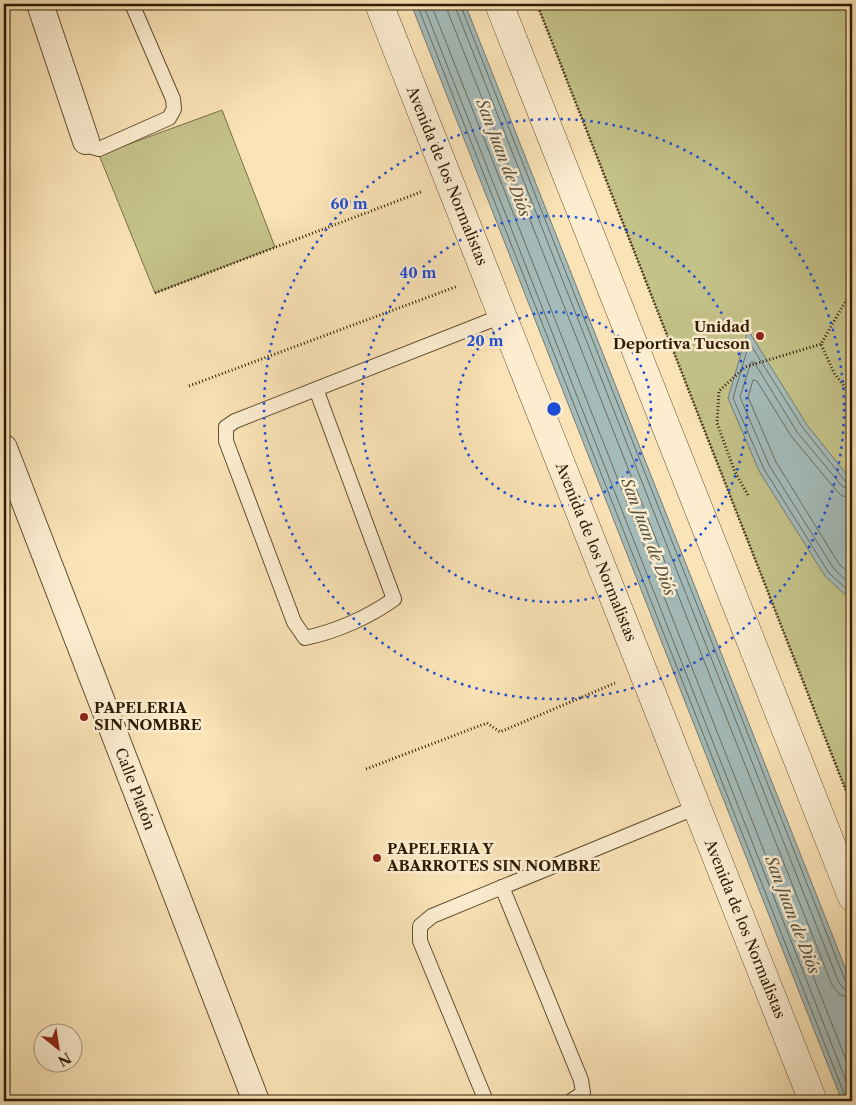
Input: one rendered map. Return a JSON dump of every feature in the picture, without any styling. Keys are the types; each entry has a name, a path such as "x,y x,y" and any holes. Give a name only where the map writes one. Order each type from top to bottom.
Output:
{"street":[{"path":"40,4 86,141"},
{"name":"Avenida de los Normalistas","path":"379,4 813,1101"},
{"path":"499,4 852,898"},
{"name":"Calle Platón","path":"4,448 256,1101"}],"lane":[{"path":"86,141 99,149 169,118 174,109 172,99 132,4"},
{"path":"316,389 394,599 380,610 321,635 305,638 294,622 226,441 226,427 235,421 316,389 502,316"},
{"path":"486,1101 420,941 420,926 432,916 697,807"},
{"path":"502,887 581,1080 584,1093 571,1101"}],"path":[{"path":"537,4 852,806"},
{"path":"156,293 449,181"},
{"path":"189,386 486,275"},
{"path":"748,495 735,472 717,423 719,391 745,367 821,344 852,290"},
{"path":"821,344 834,373 852,396"},
{"path":"366,769 487,723 500,732 643,671"}],"shaded area":[{"name":"Unidad Deportiva Tucson","path":"537,4 852,4 852,806"},
{"path":"222,110 275,247 155,293 99,155"}],"water":[{"name":"San Juan de Diós","path":"411,4 465,4 852,985 852,1101 842,1101"},
{"path":"748,330 807,425 852,481 852,601 825,576 759,471 728,398"}],"place":[{"name":"Unidad Deportiva Tucson","path":"760,336"},
{"name":"PAPELERIA SIN NOMBRE","path":"84,717"},
{"name":"PAPELERIA Y ABARROTES SIN NOMBRE","path":"377,858"}]}
